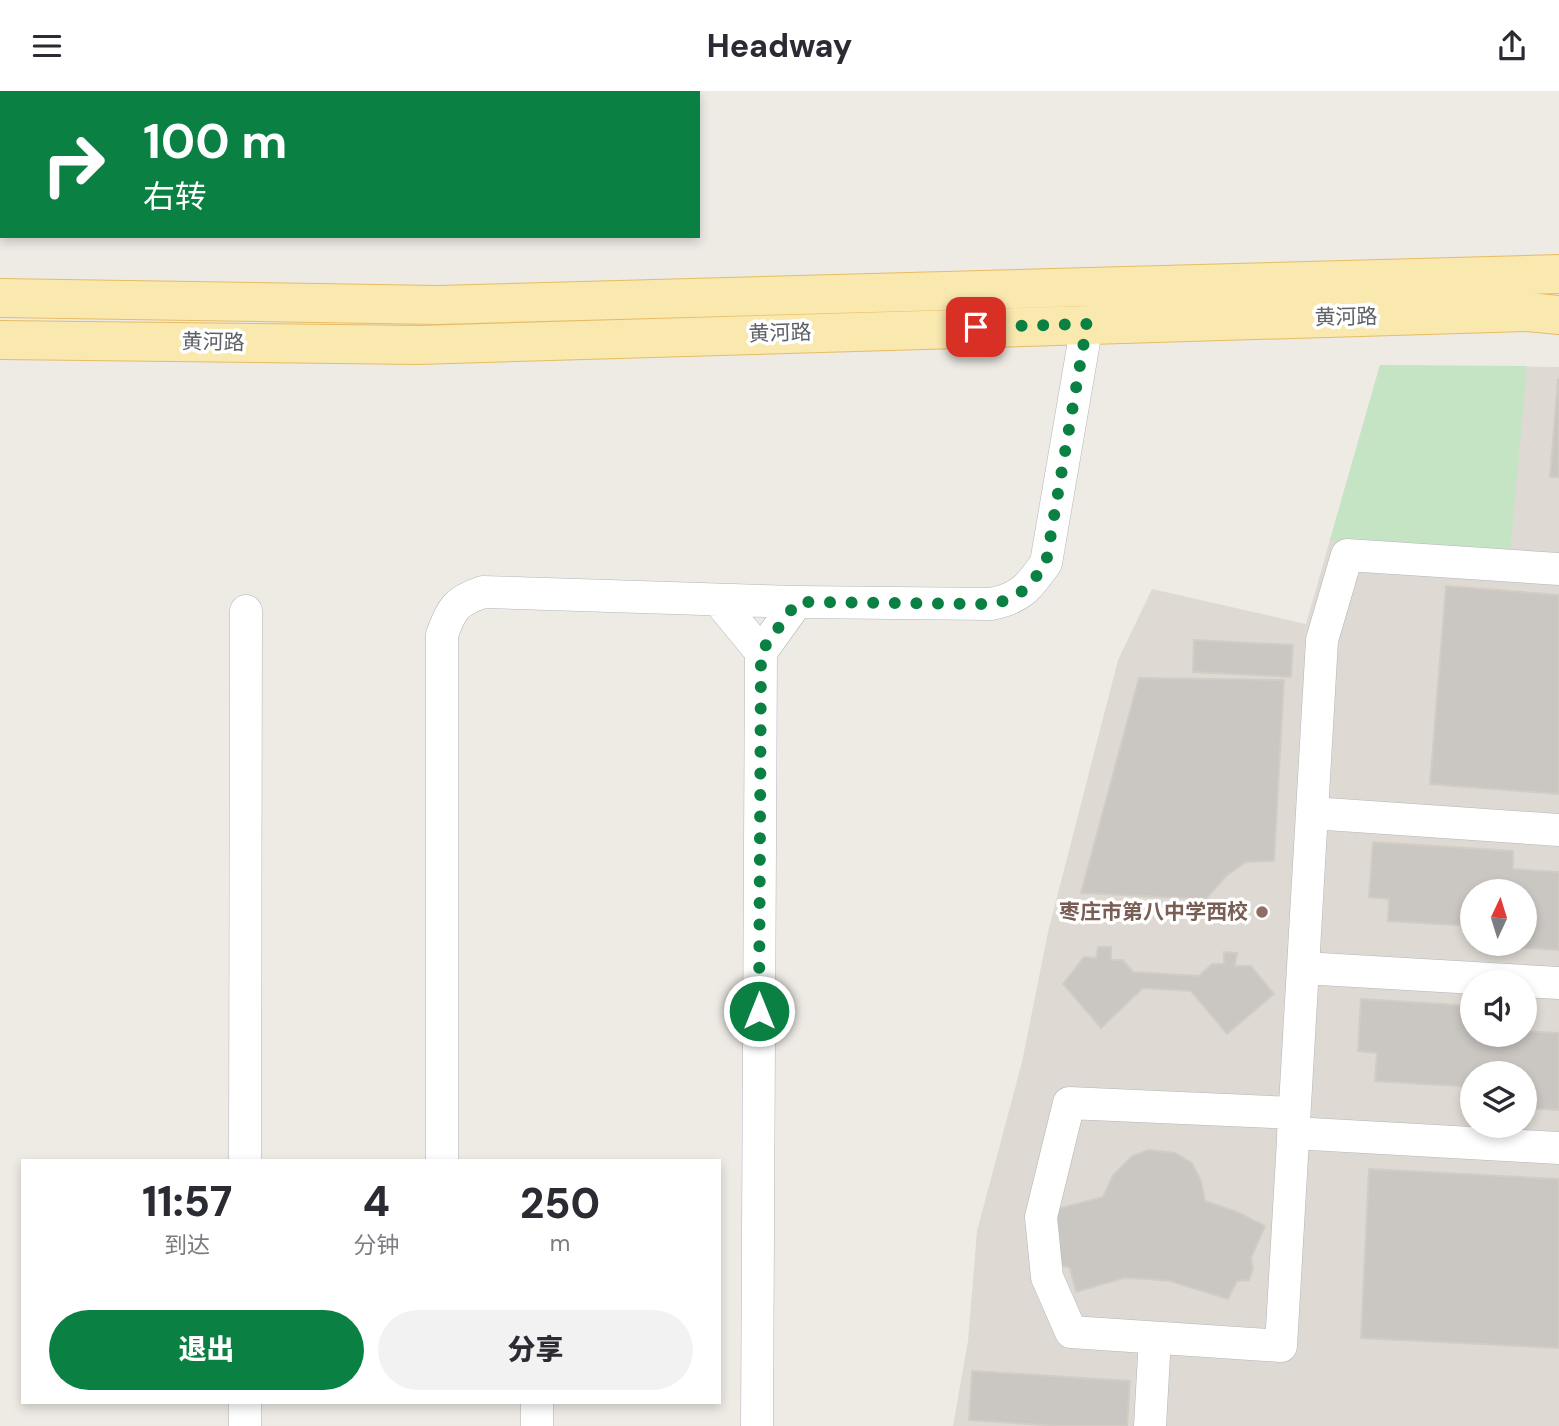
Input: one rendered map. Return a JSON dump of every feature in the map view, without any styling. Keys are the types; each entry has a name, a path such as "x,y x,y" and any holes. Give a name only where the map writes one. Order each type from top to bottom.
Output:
{"main road":[{"name":"黄河路","path":"0,298 438,305 1559,274"},
{"name":"黄河路","path":"0,340 418,345 1087,324 1528,313 1559,315"}],"street":[{"path":"442,1159 442,635 450,613 464,598 483,593 797,602 991,604 1012,600 1030,586 1046,563 1087,324"},
{"path":"1559,569 1347,555 1322,639 1303,968 1293,1123 1280,1346 1071,1332 1048,1277 1041,1217 1069,1103 1293,1123 1559,1148"},
{"path":"718,600 761,652"},
{"path":"757,1426 761,652 797,602"},
{"path":"245,1159 246,611"},
{"path":"1312,813 1559,829"},
{"path":"1303,968 1559,983"},
{"path":"1150,1426 1155,1338"},
{"path":"245,1404 245,1426"},
{"path":"537,1404 537,1426"}],"shaded area":[{"name":"枣庄市第八中学西校","path":"1380,365 1559,367 1559,1426 953,1426 968,1341 977,1231 1022,1062 1048,932 1118,660 1152,589 1306,624"}],"green space":[{"path":"1380,365 1527,366 1510,554 1330,540"}],"building":[{"path":"1558,380 1559,477 1550,477"},
{"path":"1446,586 1559,595 1559,794 1430,784"},
{"path":"1194,640 1293,645 1291,677 1193,672"},
{"path":"1139,678 1284,680 1274,861 1246,862 1226,876 1206,899 1081,893"},
{"path":"1373,842 1513,851 1513,869 1559,872 1559,950 1537,949 1537,879 1460,879 1460,925 1388,921 1389,899 1369,897"},
{"path":"1098,947 1111,947 1111,960 1123,960 1133,972 1199,976 1212,964 1224,964 1224,952 1237,953 1235,966 1251,966 1274,994 1227,1034 1191,991 1143,988 1101,1028 1063,984 1084,957 1096,958"},
{"path":"1361,999 1460,1005 1460,1047 1537,1047 1537,1032 1559,1033 1559,1110 1537,1109 1537,1061 1460,1061 1460,1086 1375,1081 1377,1053 1358,1051"},
{"path":"1149,1150 1175,1153 1192,1163 1201,1181 1205,1201 1237,1212 1265,1226 1251,1258 1253,1269 1249,1280 1237,1281 1228,1299 1170,1281 1148,1279 1124,1278 1076,1292 1070,1268 1061,1265 1055,1252 1060,1240 1050,1211 1103,1197 1113,1175 1132,1156"},
{"path":"1369,1169 1559,1179 1559,1348 1361,1338"},
{"path":"972,1371 1130,1381 1127,1426 1059,1426 969,1420"}],"place":[{"name":"枣庄市第八中学西校","path":"1262,912"}],"route":[{"path":"759,1011 761,652 797,602 991,604 1012,600 1030,586 1046,563 1087,324 976,327"}]}
